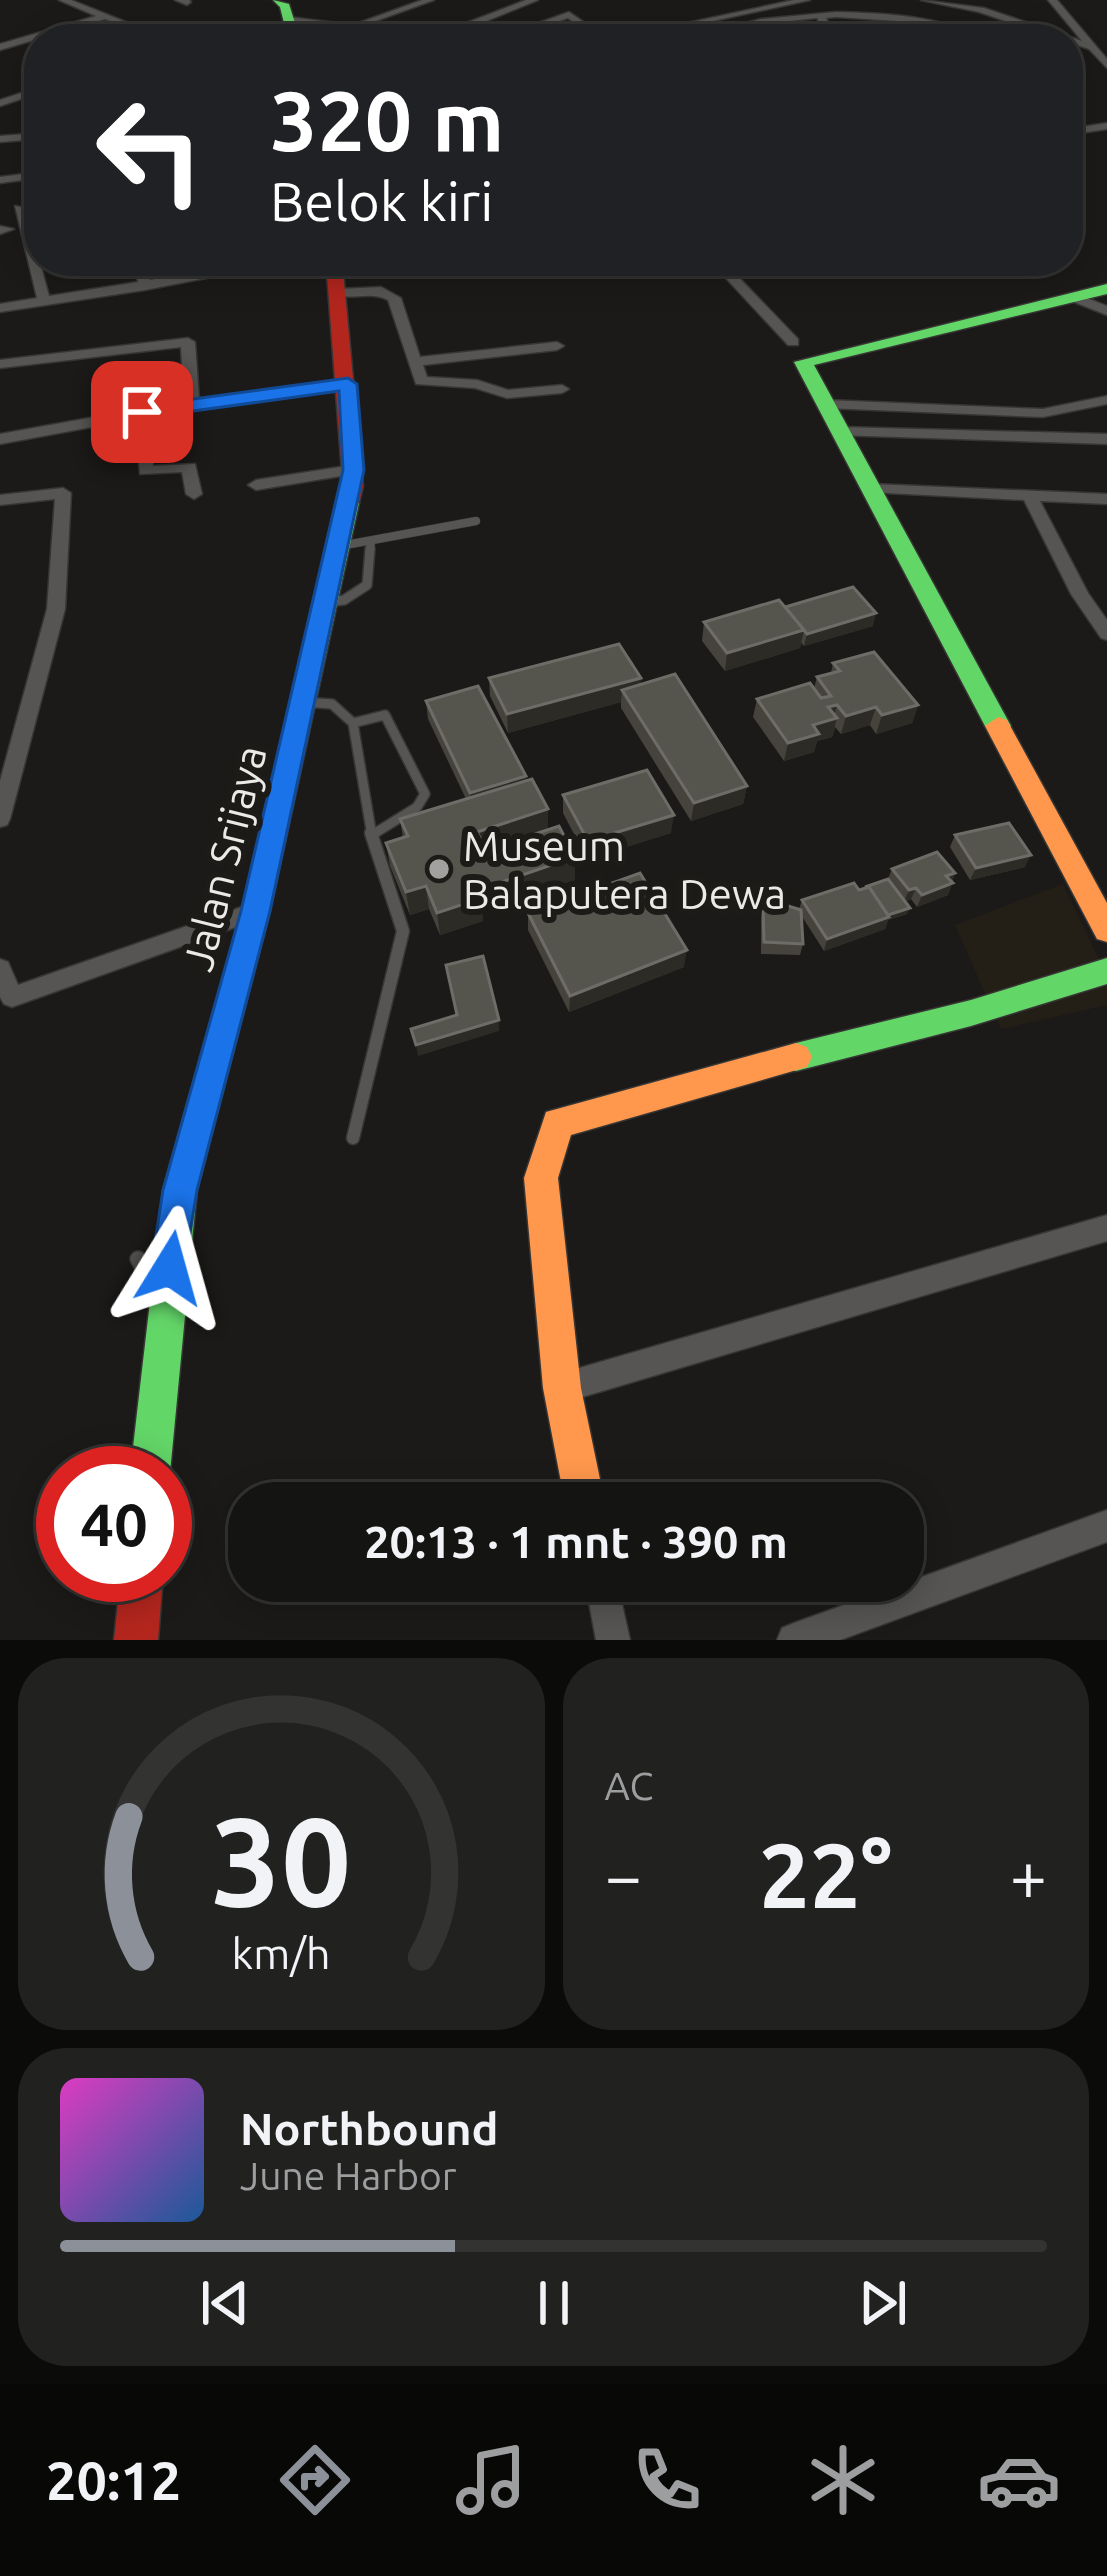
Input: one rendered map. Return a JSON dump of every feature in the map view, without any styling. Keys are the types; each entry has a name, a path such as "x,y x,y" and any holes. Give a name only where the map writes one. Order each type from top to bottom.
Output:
{"street":[{"path":"63,0 126,24"},
{"path":"360,24 427,0"},
{"path":"470,24 534,0"},
{"path":"684,24 806,0"},
{"path":"925,0 1027,24"},
{"path":"1052,0 1072,24"},
{"path":"715,7 750,23"},
{"path":"543,24 569,15 582,24"},
{"path":"82,24 106,16"},
{"path":"821,17 824,24"},
{"path":"746,24 821,17 920,24"},
{"path":"287,20 324,24"},
{"path":"903,24 907,21"},
{"path":"1016,24 1021,22"},
{"path":"15,32 24,36"},
{"path":"1083,37 1107,65"},
{"path":"1083,42 1107,39"},
{"path":"19,208 24,227"},
{"path":"37,276 44,302"},
{"path":"143,276 145,286"},
{"path":"0,308 197,276"},
{"name":"Jalan Srijaya","path":"152,1446 180,1190 256,911 353,470 336,276"},
{"path":"730,276 793,342"},
{"path":"1107,289 812,356 803,362 1097,889 1107,930"},
{"path":"338,292 389,293 423,382 471,382 507,394 562,389"},
{"path":"1074,297 1107,311"},
{"path":"0,364 188,342 192,404"},
{"path":"414,362 557,346"},
{"path":"0,439 192,404 348,384"},
{"path":"826,404 1022,414 1107,400"},
{"path":"142,412 146,471 189,467 194,494"},
{"path":"841,432 1107,439"},
{"path":"256,485 353,470"},
{"path":"873,489 1107,499"},
{"path":"0,500 63,493 56,609 0,819"},
{"path":"1029,495 1080,594 1107,634"},
{"path":"0,968 6,999 256,911"},
{"path":"581,1482 562,1388 541,1178 558,1123 715,1074 987,1009 1107,971"},
{"path":"562,1388 1107,1228"},
{"path":"794,1640 1107,1526"},
{"path":"136,1640 140,1602"},
{"path":"605,1602 613,1640"}],"lane":[{"path":"340,545 476,521"},
{"path":"327,602 344,600 367,584 370,541"},
{"path":"304,702 332,704 353,723 372,835 403,931 352,1138"},
{"path":"353,723 387,716 424,786 417,807 372,835"},
{"path":"138,1259 164,1307"}],"shaded area":[{"path":"1063,884 1107,976 1107,1005 1001,1029 955,925"}],"building":[{"path":"853,587 876,613 807,634 785,607"},
{"path":"779,600 804,630 727,653 704,622"},
{"path":"619,644 641,678 507,714 489,678"},
{"path":"874,652 918,705 882,715 876,707 846,716 837,705 828,707 837,718 813,725 819,734 788,743 757,699 810,683 821,698 831,696 817,677 840,671 833,663"},
{"name":"Museum Balaputera Dewa","path":"675,674 747,786 694,803 622,690"},
{"name":"Museum Balaputera Dewa","path":"478,686 526,776 470,793 426,701"},
{"path":"647,770 674,815 588,841 563,795"},
{"path":"532,779 548,809 477,832 486,850 559,826 575,857 478,890 482,898 437,913 426,886 406,892 386,843 408,836 400,819"},
{"path":"1009,823 1031,855 976,868 955,835"},
{"path":"937,852 955,873 946,876 953,883 922,895 916,888 909,890 892,869"},
{"name":"Museum Balaputera Dewa","path":"640,873 687,950 570,996 528,913"},
{"path":"888,879 910,908 888,915 865,887"},
{"name":"Museum Balaputera Dewa","path":"854,883 859,890 869,887 889,917 827,939 802,900"},
{"path":"775,902 801,910 803,944 764,942 763,908 775,909"},
{"path":"483,956 499,1020 416,1045 411,1029 457,1015 446,965"}],"traffic: fast":[{"path":"278,0 285,6 290,24"},
{"path":"998,726 803,362 1107,289"},
{"path":"153,1446 180,1190 256,911 349,503"},
{"path":"796,1057 971,1013 1107,971"}],"traffic: slow":[{"path":"998,726 1107,930"},
{"path":"581,1482 562,1388 541,1178 558,1123 796,1057"}],"traffic: jam":[{"path":"335,276 353,486 349,503"},
{"path":"136,1640 140,1602"}],"place":[{"name":"Museum Balaputera Dewa","path":"439,869"}],"route":[{"path":"142,412 348,384 353,470 347,516 256,911 180,1190 170,1268"}]}
